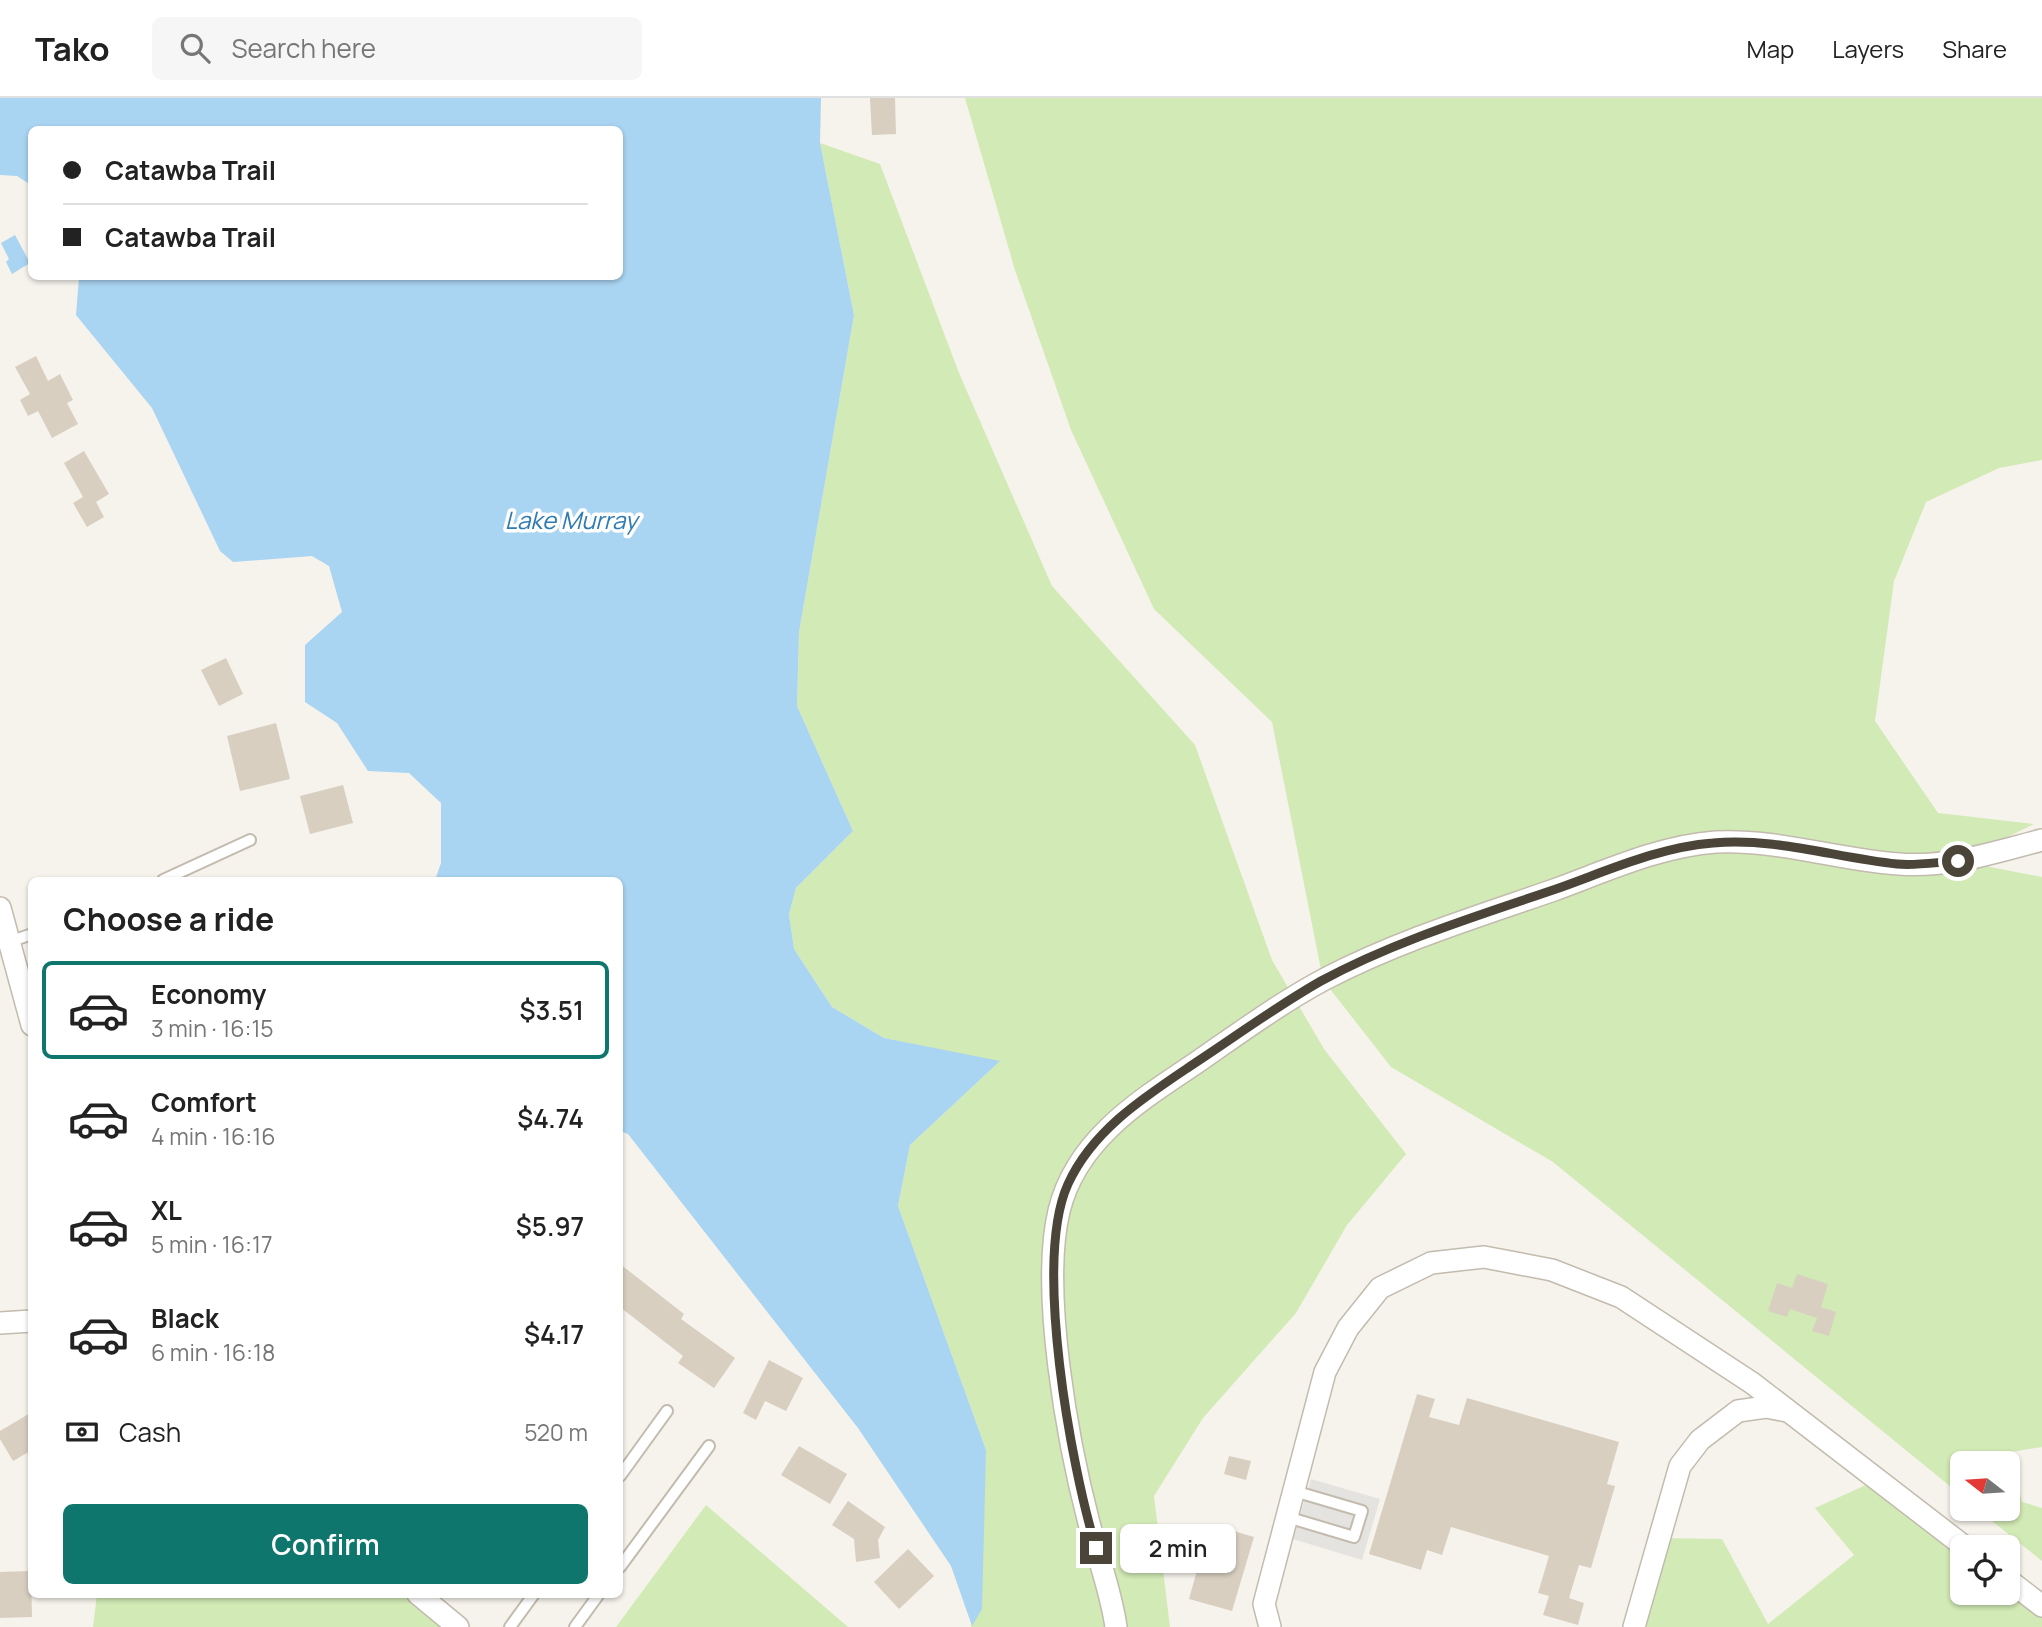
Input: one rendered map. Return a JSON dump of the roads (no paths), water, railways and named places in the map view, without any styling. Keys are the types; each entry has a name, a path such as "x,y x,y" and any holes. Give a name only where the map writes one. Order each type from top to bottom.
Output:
{"street":[{"path":"1116,1627 1112,1598 1089,1523 1063,1392 1053,1260 1055,1235 1067,1186 1086,1152 1140,1100 1292,998 1362,961 1427,934 1656,854 1716,842 1746,843 1900,864 1958,861 2042,840"},
{"path":"0,908 28,1011"},
{"path":"1270,1627 1264,1604 1325,1372 1348,1328 1380,1288 1430,1263 1484,1257 1552,1270 1621,1297 1752,1383 1950,1536"},
{"path":"0,1323 28,1321"},
{"path":"1634,1627 1679,1466 1700,1440 1738,1411 1766,1407 1787,1411"},
{"path":"2020,1589 2042,1606"},
{"path":"423,1598 458,1627"}],"lane":[{"path":"170,877 250,840"},
{"path":"9,942 28,935"},
{"path":"623,1472 667,1411"},
{"path":"623,1563 709,1446"},
{"path":"1287,1517 1354,1537 1362,1511 1294,1491"},
{"path":"510,1627 531,1598"},
{"path":"575,1627 596,1598"}],"water":[{"name":"Lake Murray","path":"0,98 821,98 820,143 854,315 799,632 797,706 853,831 796,888 789,914 794,949 832,1007 884,1038 1000,1061 910,1145 898,1206 986,1450 982,1609 972,1626 951,1566 858,1428 628,1134 623,1132 623,877 436,877 441,863 441,803 409,773 368,771 337,723 305,702 305,645 342,612 329,566 312,556 233,562 220,551 152,408 76,315 79,280 623,280 623,126 28,126 28,183 17,176 0,175"},
{"path":"15,235 28,264 12,274 6,262 9,259 1,243"}]}
